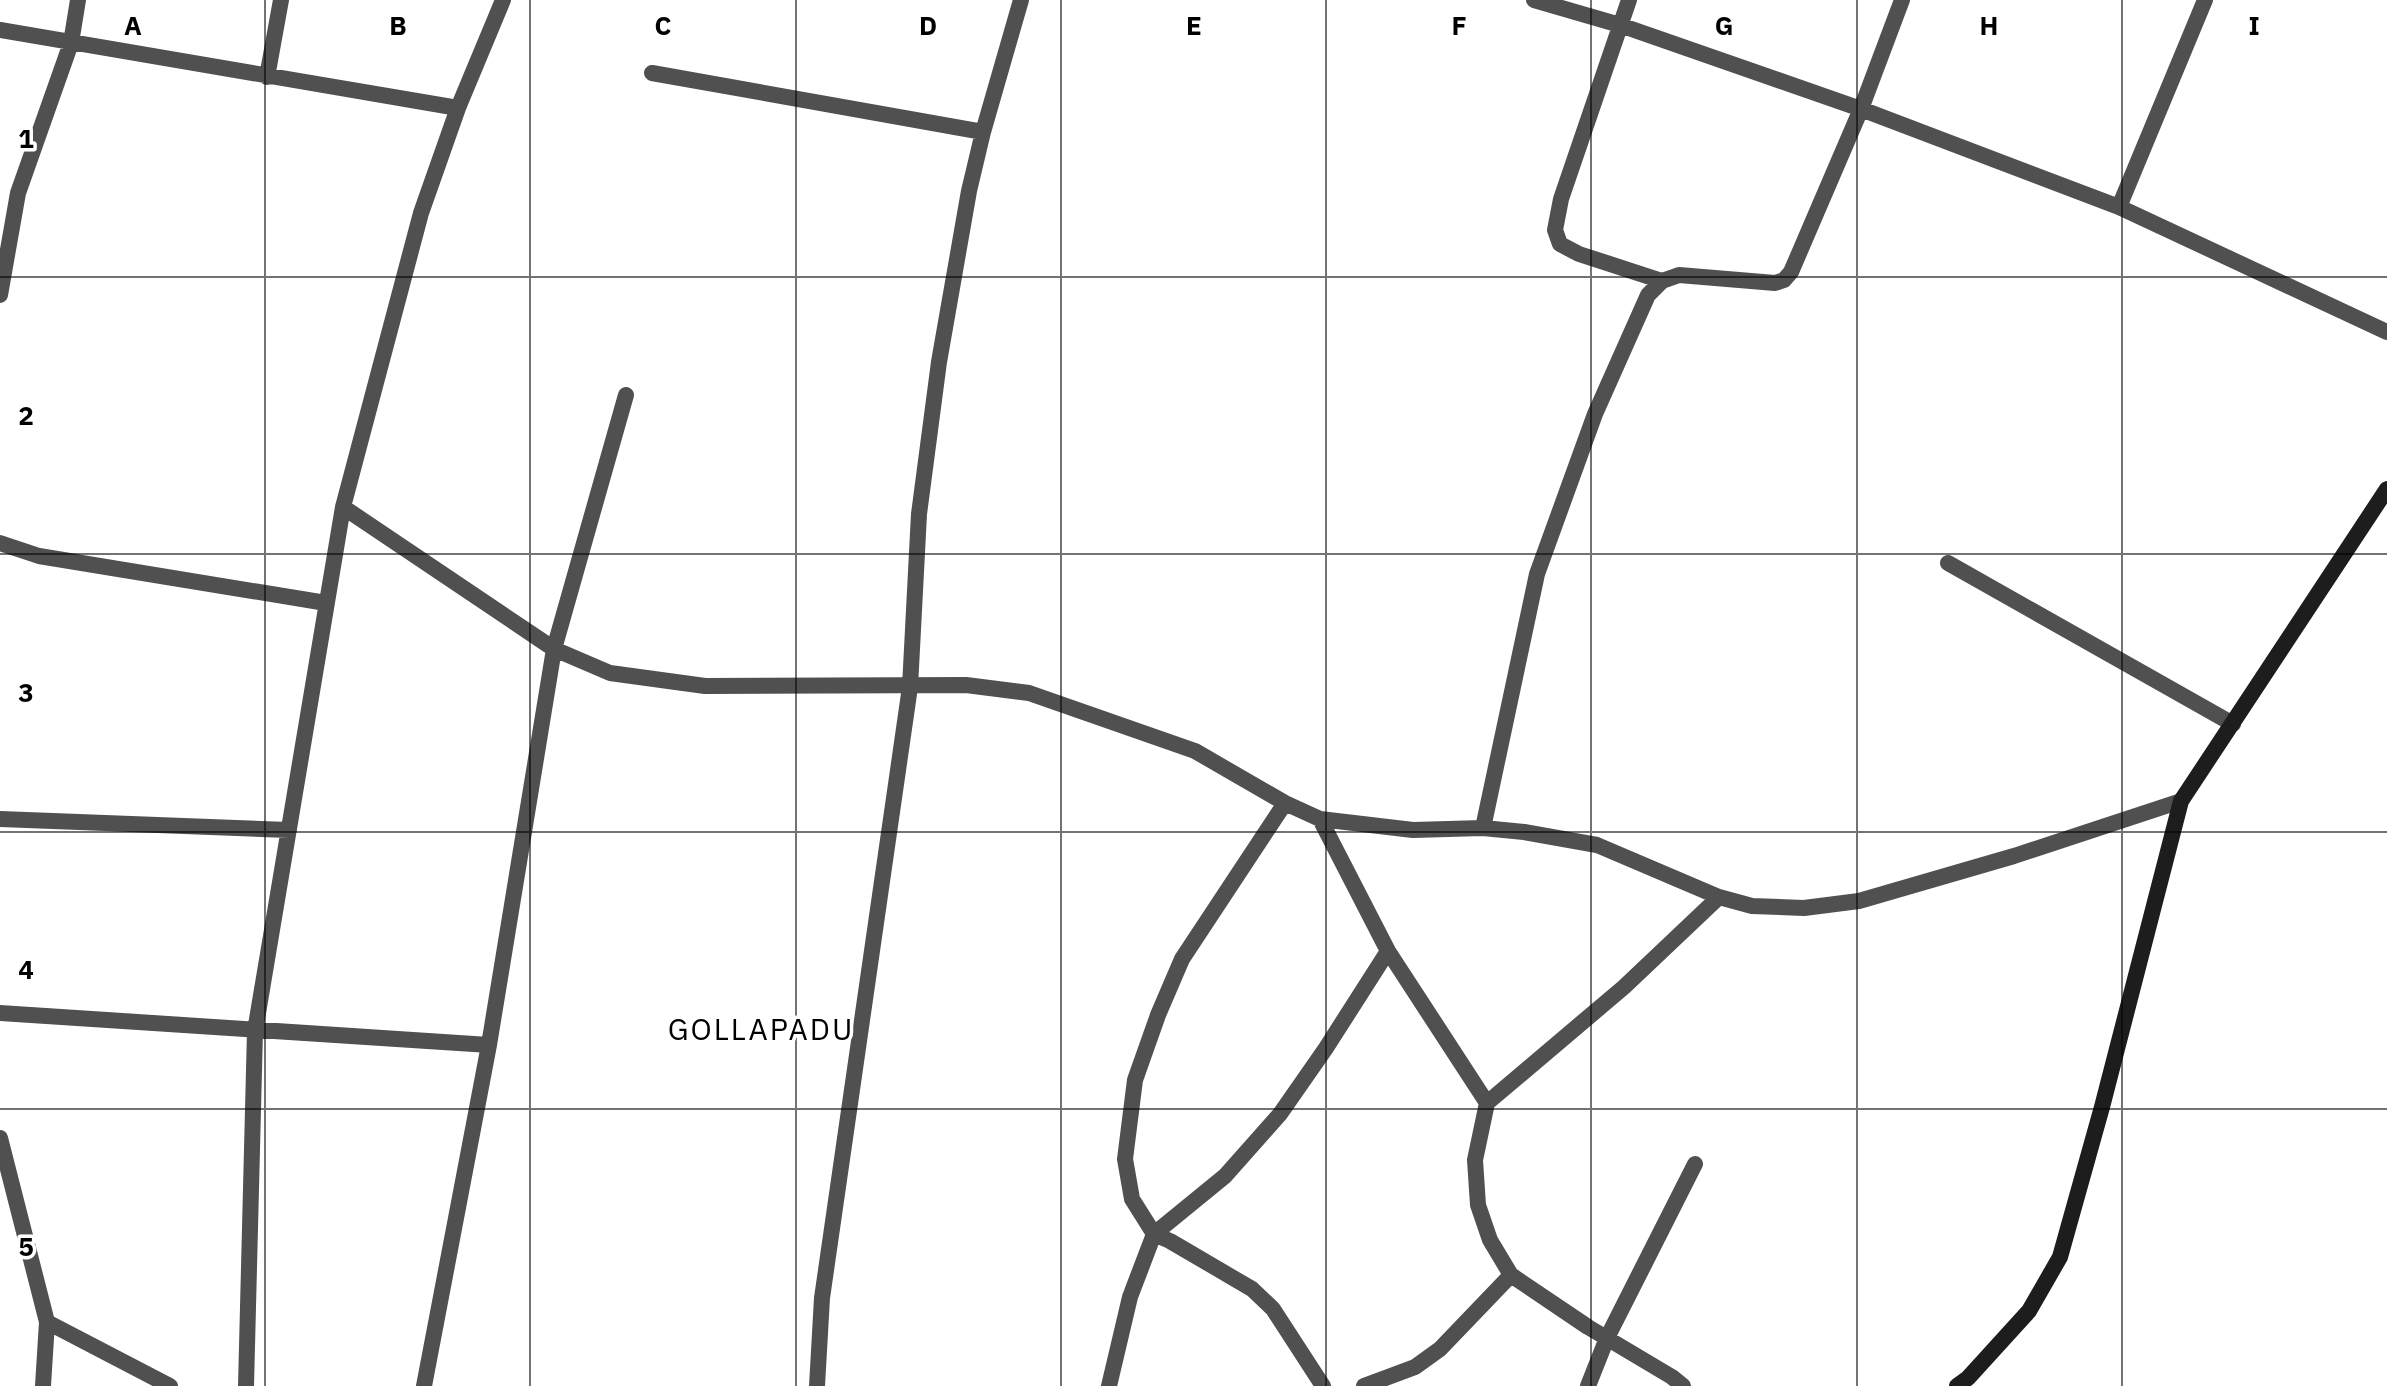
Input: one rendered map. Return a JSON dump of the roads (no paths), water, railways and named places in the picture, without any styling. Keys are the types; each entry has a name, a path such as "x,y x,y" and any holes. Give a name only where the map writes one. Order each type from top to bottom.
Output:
{"street":[{"path":"0,295 18,193 71,43 78,0"},
{"path":"267,77 281,0"},
{"path":"246,1386 255,1031 343,507 421,213 458,108 503,0"},
{"path":"817,1386 824,1283 910,687 919,514 939,362 969,191 1021,0"},
{"path":"1534,0 1620,25 1861,109 2119,207 2387,332"},
{"path":"1629,0 1561,199 1555,230 1560,244 1579,254 1662,281"},
{"path":"1483,828 1537,574 1595,414 1648,295 1662,281 1679,275 1775,283 1784,280 1791,272 1861,109 1902,0"},
{"path":"2119,207 2205,0"},
{"path":"0,30 458,108"},
{"path":"652,73 983,132"},
{"path":"424,1386 489,1045 554,649 626,395"},
{"path":"1957,1386 2029,1311 2060,1257 2181,801 2387,489"},
{"path":"343,507 554,649 610,673 705,686 966,685 1029,693 1195,751 1285,803 1320,819 1413,830 1483,828 1597,845 1719,897 1752,906 1804,908 1859,901 2014,856 2181,801"},
{"path":"0,543 39,556 326,603"},
{"path":"1948,563 2233,724"},
{"path":"1285,803 1182,959 1135,1080 1125,1159 1132,1199 1154,1234 1252,1289 1273,1309 1323,1386"},
{"path":"0,819 289,830"},
{"path":"1320,819 1388,951 1487,1103"},
{"path":"1683,1386 1511,1275 1490,1240 1478,1205 1475,1160 1487,1103 1624,987 1719,897"},
{"path":"1109,1386 1130,1297 1154,1234 1225,1176 1280,1114 1388,951"},
{"path":"0,1013 489,1045"},
{"path":"0,1138 47,1322 43,1386"},
{"path":"1588,1386 1607,1338 1695,1164"},
{"path":"1364,1386 1415,1367 1440,1349 1511,1275"},
{"path":"47,1322 170,1386"}],"district":[{"name":"GOLLAPADU","path":"761,1030"}]}
